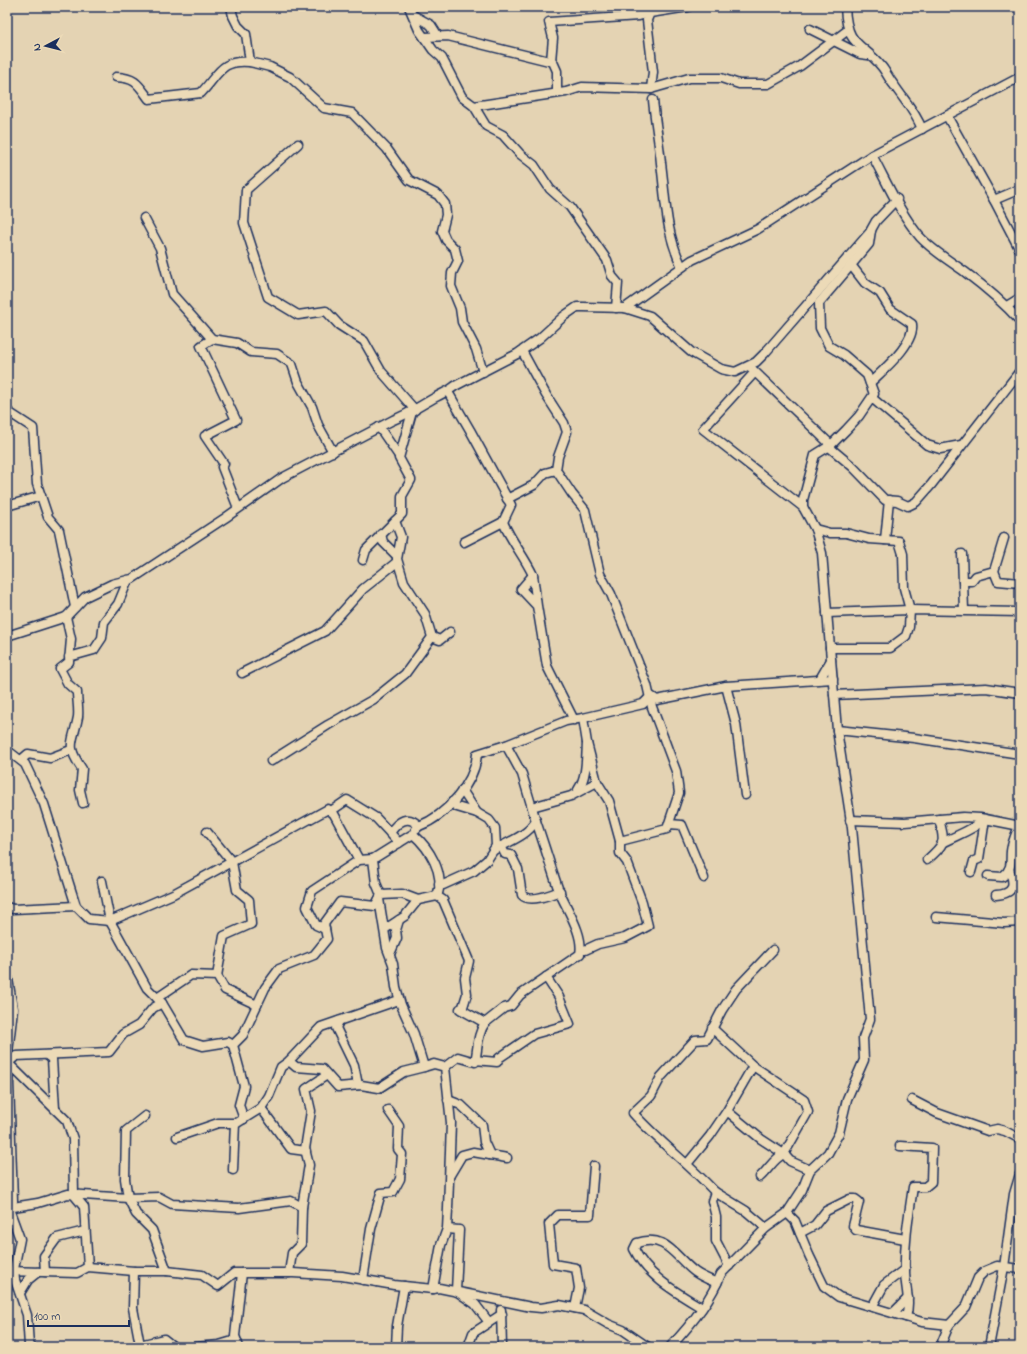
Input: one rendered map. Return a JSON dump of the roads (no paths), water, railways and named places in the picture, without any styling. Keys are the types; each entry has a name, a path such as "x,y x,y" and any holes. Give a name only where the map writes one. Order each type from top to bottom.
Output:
{"street":[{"path":"231,7 233,16 238,26 246,34 250,62"},
{"path":"409,7 414,15 419,30 433,50 442,58 462,97 474,106 486,126 503,135 520,154 534,165 550,189 575,214 607,260 612,276 618,283 621,308"},
{"path":"557,93 557,71 551,61 553,38 549,22 624,18 648,10 688,7"},
{"path":"845,7 848,30 853,40 883,68 894,86 907,101 922,129"},
{"path":"648,10 647,20 653,72 651,89"},
{"path":"414,15 431,25 438,36"},
{"path":"810,29 860,54 871,56"},
{"path":"474,106 557,93 582,87 651,89 689,78 722,78 739,84 768,84 836,41 848,30"},
{"path":"425,37 448,36 494,46 504,51 522,53 551,61"},
{"path":"116,77 129,78 138,85 149,99 201,93 225,65 236,60 250,62 270,67 290,78 324,108 342,110 352,114 387,149 409,180 438,195 445,204 446,215 442,231 446,240 455,249 458,261 452,273 451,286 460,308 462,322 476,349 483,372"},
{"path":"621,308 692,260 758,228 872,155 1020,77"},
{"path":"653,100 661,163 664,206 674,250 682,267"},
{"path":"946,116 994,200 1020,250"},
{"path":"298,144 246,190 244,223 268,297 298,315 326,311 339,325 364,341 381,372 413,411"},
{"path":"872,155 920,236 937,253 966,273 1007,306 1020,321"},
{"path":"994,200 1020,189"},
{"path":"670,1347 692,1324 718,1284 721,1274 766,1228 787,1213 802,1190 810,1170 828,1153 839,1133 846,1099 864,1060 863,1038 870,1019 867,1007 866,962 850,820 837,730 822,553 815,529 803,507 703,429 764,354 871,230 876,221 897,199"},
{"path":"144,218 160,248 172,294 212,339 237,343 251,352 277,354 292,364 298,382 312,407 318,425 333,452"},
{"path":"803,507 803,500 816,455 829,445 859,416 874,394 867,374 844,355 829,346 820,328 819,303 870,244 871,230"},
{"path":"851,265 865,283 880,293 890,309 912,324 913,331 903,350 870,383"},
{"path":"1007,306 1020,298"},
{"path":"7,636 66,617 85,597 112,584 128,580 282,478 379,427 413,411 439,395 448,392 455,386 522,351 577,307 621,308 650,316 690,352 721,369 735,372 752,369"},
{"path":"212,339 201,346 236,420 205,436 224,464 222,467 238,508"},
{"path":"522,351 546,395 564,423 567,432 558,457 556,470 585,510 600,574 611,594 651,696 652,707 676,771 679,793 667,829 620,841"},
{"path":"752,369 885,500 897,501 908,506 916,502 1020,371"},
{"path":"448,392 511,505 502,522 464,542"},
{"path":"872,398 927,445 940,449 962,445"},
{"path":"7,411 33,428 37,484 48,517 59,530 75,608"},
{"path":"399,456 413,411"},
{"path":"363,560 366,550 402,514 402,496 411,480 399,456 379,427"},
{"path":"507,498 534,485 545,473 556,470"},
{"path":"7,506 40,496"},
{"path":"885,540 889,500"},
{"path":"242,673 325,631 363,589 397,559 401,537 395,521"},
{"path":"502,522 533,575 538,598 537,606 547,666 574,720"},
{"path":"815,529 830,533 846,533 869,539 899,541 903,554 904,588 910,610 909,627 906,636 890,648 830,648"},
{"path":"381,534 383,542 397,559 404,582 425,614 432,638"},
{"path":"1004,538 994,571 998,581 1020,582"},
{"path":"962,554 964,610"},
{"path":"963,581 972,581 976,576 994,571"},
{"path":"533,575 521,588 537,606"},
{"path":"70,657 94,650 102,638 104,622 118,604 128,580"},
{"path":"827,613 910,610 1020,612"},
{"path":"66,617 71,639 70,657 69,662 60,668 68,684 77,692 78,715 71,750 82,769 80,790 83,803"},
{"path":"432,638 440,640 450,632"},
{"path":"271,761 328,725 374,699 405,674 432,638"},
{"path":"820,679 831,660"},
{"path":"651,696 657,700 726,686 833,679"},
{"path":"726,686 736,724 745,794"},
{"path":"834,695 986,688 1020,693"},
{"path":"325,929 316,925 307,907 312,891 359,860 373,859 413,834 419,826 428,822 452,802 462,790 472,775 477,754 574,720 639,706 651,696"},
{"path":"581,948 585,950 598,944 626,938 648,926 642,902 627,862 620,853 620,841 609,801 597,782 587,743 583,718"},
{"path":"837,730 914,738 1020,754"},
{"path":"532,807 571,796 576,792 582,785 587,743"},
{"path":"475,1060 479,1044 479,1032 485,1023 504,1008 511,1006 520,995 580,954 581,948 575,926 560,891 536,821 522,774 506,745"},
{"path":"7,750 26,764 44,804 76,906 89,919 110,922 173,894 328,809 334,814 359,860"},
{"path":"21,760 28,754 50,758 71,750"},
{"path":"576,792 597,782"},
{"path":"462,790 477,813"},
{"path":"330,811 347,800 376,818 399,843"},
{"path":"452,802 457,807 477,813 489,820 495,828 497,848 505,854 511,855 518,869 522,894 524,897 531,899 560,891"},
{"path":"850,820 905,822 963,817 985,819 1020,826 1011,851 1011,865 1009,869 1002,877 988,876"},
{"path":"390,833 401,821 410,819 414,820 419,826"},
{"path":"927,860 941,847 944,838 939,819"},
{"path":"942,843 956,835 976,828 985,819"},
{"path":"971,872 974,861 979,859 985,819"},
{"path":"439,884 443,885 474,871 487,860 497,848 520,836 533,826 536,821"},
{"path":"669,824 682,825 704,878"},
{"path":"207,832 232,862 237,890 249,900 251,924 224,936 217,976 225,990 257,1005"},
{"path":"413,834 432,857 437,867 439,889 436,896"},
{"path":"373,859 376,883 380,897 399,1000 414,1034 424,1067"},
{"path":"996,895 1003,895 1011,889 1013,883 1009,869"},
{"path":"102,881 110,922 147,988 160,1001 184,1040 203,1046 228,1042 233,1045 244,1086 239,1105 244,1118"},
{"path":"380,897 402,894 418,900 436,896 443,900 469,960 465,978 467,994 461,1010 485,1023"},
{"path":"233,1045 243,1036 265,988 279,969 314,955 327,939 324,924 340,902 375,906 380,897"},
{"path":"385,929 399,920 418,900"},
{"path":"7,907 13,909 76,906"},
{"path":"936,916 1004,923 1020,922"},
{"path":"390,954 396,938 396,930 399,920"},
{"path":"766,1228 746,1211 715,1192 633,1113 651,1096 661,1077 695,1040 707,1039 722,1010 736,989 772,950"},
{"path":"7,973 7,984 13,1009 8,1062 13,1201 8,1209"},
{"path":"8,1062 16,1056 48,1056 109,1052 123,1034 139,1026 160,1001 191,975 217,976"},
{"path":"445,1067 458,1057 475,1062 475,1060 497,1062 500,1058 534,1034 570,1024 559,997 546,977"},
{"path":"177,1137 218,1123 236,1123 261,1108 269,1096 281,1067 289,1061 320,1026 399,1000"},
{"path":"339,1021 336,1028 354,1065 358,1085"},
{"path":"712,1028 753,1066 804,1100 807,1106 808,1112 784,1154 777,1157 760,1177"},
{"path":"48,1056 52,1059 55,1109"},
{"path":"289,1061 296,1067 322,1069 338,1087 358,1085 379,1088 404,1072 434,1064 445,1067"},
{"path":"8,1062 67,1121 73,1139 74,1195 84,1207 88,1267"},
{"path":"687,1164 710,1136 727,1111 753,1066"},
{"path":"433,1289 441,1245 447,1229 451,1123 445,1067"},
{"path":"289,1273 292,1253 301,1244 302,1207 309,1165 306,1151 311,1111 306,1089 327,1075"},
{"path":"448,1100 461,1105 482,1124 484,1142 490,1155"},
{"path":"912,1100 937,1113 988,1131 998,1129 1005,1131 1020,1139"},
{"path":"261,1108 291,1149 306,1151"},
{"path":"362,1280 371,1229 381,1193 393,1192 400,1179 402,1154 398,1149 399,1126 388,1110"},
{"path":"727,1111 761,1139 784,1154 790,1161 810,1170"},
{"path":"145,1116 126,1131 125,1179 128,1198 136,1214 152,1230 167,1271"},
{"path":"233,1170 236,1123"},
{"path":"900,1146 932,1148 931,1182 925,1187 913,1187 905,1239 905,1269 909,1307 906,1317"},
{"path":"449,1177 462,1155 473,1152 507,1158"},
{"path":"575,1308 579,1288 576,1268 553,1264 549,1224 558,1215 590,1215 594,1166"},
{"path":"989,1347 1004,1267 1014,1194 1020,1174"},
{"path":"715,1192 712,1201 716,1217 716,1241 729,1266"},
{"path":"8,1209 68,1194 128,1198 159,1197 172,1204 239,1208 291,1201 302,1207"},
{"path":"800,1233 816,1225 826,1211 850,1199 855,1199 859,1202 853,1226 856,1230 905,1239"},
{"path":"8,1209 20,1239 11,1271 27,1315 29,1346 32,1347"},
{"path":"787,1213 796,1221 824,1286 838,1297 922,1322 949,1325"},
{"path":"447,1229 460,1230 456,1291"},
{"path":"42,1272 44,1256 57,1238 85,1231"},
{"path":"702,1308 650,1272 639,1259 634,1249 637,1243 646,1240 665,1244 697,1273 718,1284"},
{"path":"940,1347 949,1325 966,1308 978,1278 985,1271 997,1266 1020,1269"},
{"path":"11,1271 77,1273 88,1267 134,1271 167,1271 202,1275 218,1286 234,1273 289,1273 433,1289 439,1288 541,1308 559,1305 575,1308 592,1314 608,1324 623,1330 648,1347"},
{"path":"872,1307 884,1285 905,1269"},
{"path":"134,1271 132,1308 140,1345 164,1339 174,1347"},
{"path":"20,1293 28,1280 42,1272"},
{"path":"195,1347 238,1343 235,1336 242,1273"},
{"path":"396,1347 397,1326 404,1286"},
{"path":"456,1291 475,1304 488,1321"},
{"path":"893,1313 908,1298"},
{"path":"501,1301 502,1347"},
{"path":"468,1347 473,1333 488,1321 502,1314"}]}
